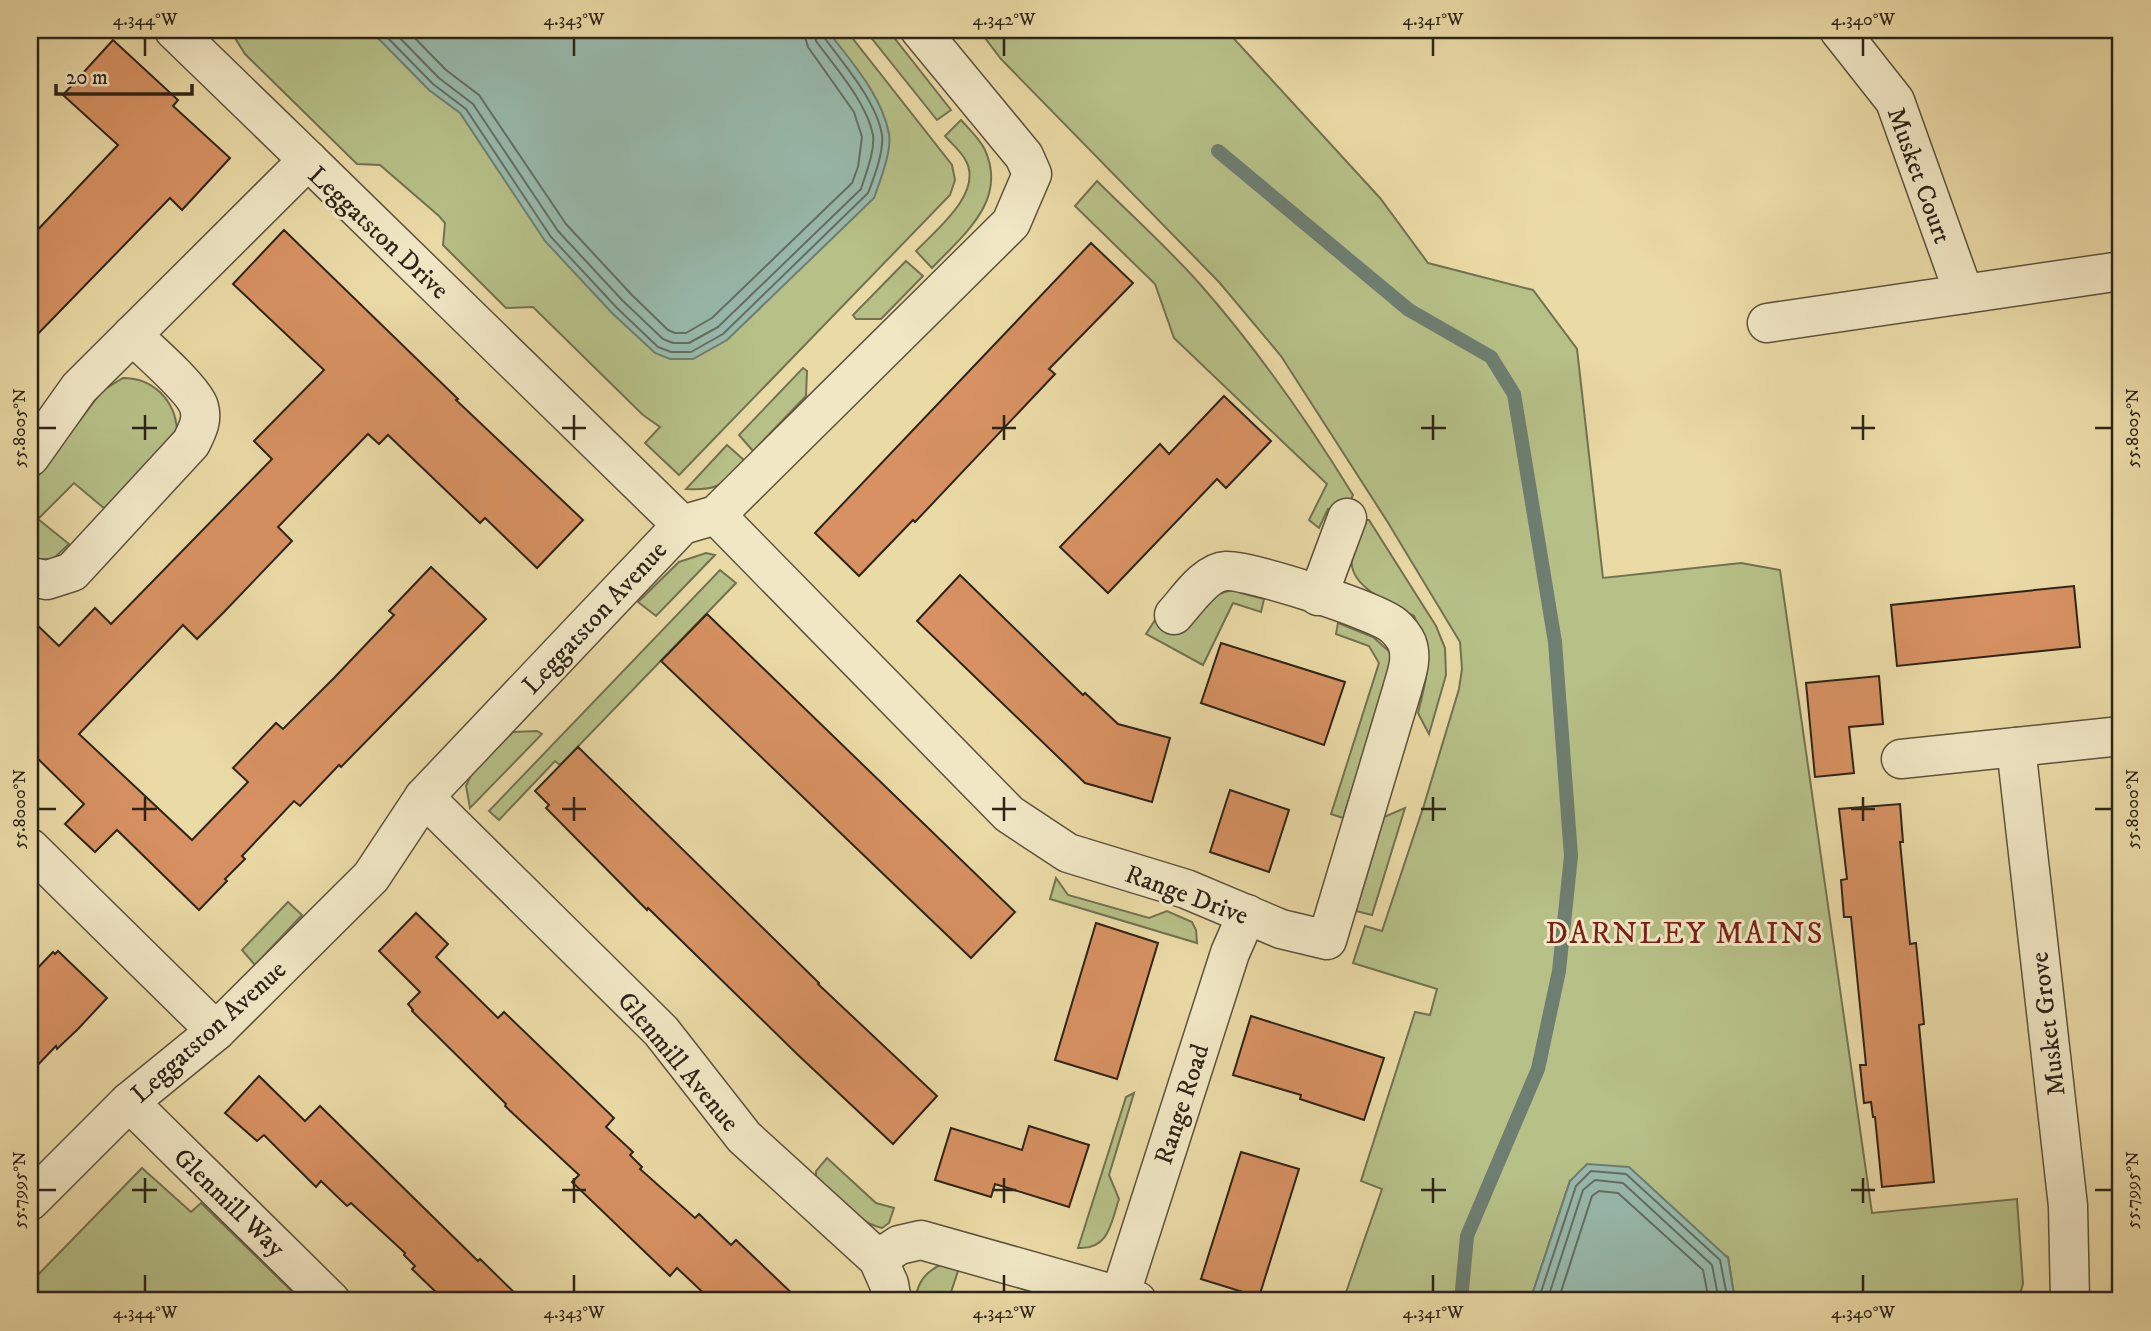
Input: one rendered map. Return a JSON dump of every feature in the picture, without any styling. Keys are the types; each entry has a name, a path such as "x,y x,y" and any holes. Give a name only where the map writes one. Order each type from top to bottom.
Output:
{"street":[{"path":"174,30 308,160"},
{"name":"Leggatston Avenue","path":"30,1201 129,1102 216,1031 370,877 424,797 699,520 1011,223 1032,174 1024,156 920,30"},
{"name":"Musket Court","path":"1839,30 1895,101 1964,294"},
{"name":"Leggatston Drive","path":"30,457 79,388 308,160 699,520"},
{"path":"1767,323 2121,271"},
{"path":"30,577 47,580 72,572 191,443 200,424 199,406 190,393 132,335"},
{"path":"1318,596 1347,519"},
{"name":"Range Drive","path":"699,520 1009,814 1068,853 1186,889 1281,929 1327,940 1410,658 1407,641 1394,625 1366,611 1267,579 1225,571 1207,579 1174,615"},
{"path":"1901,759 2121,736"},
{"name":"Musket Grove","path":"2016,747 2068,1206 2070,1301"},
{"name":"Glenmill Avenue","path":"424,797 661,1031 744,1137 877,1259 889,1283 892,1301"},
{"path":"30,848 216,1031"},
{"name":"Range Road","path":"1128,1298 1230,953 1247,914"},
{"name":"Glenmill Way","path":"129,1102 331,1301"},
{"path":"877,1259 899,1245 921,1240 1128,1298"}],"green space":[{"path":"230,30 846,30 952,165 955,180 950,195 679,475 645,443 660,427 643,415 533,307 506,308 443,245 445,223 439,216 380,165 357,164 245,54"},
{"path":"865,30 888,30 951,110 937,120"},
{"path":"979,30 1226,30 1380,198 1428,263 1533,290 1577,349 1603,578 1741,563 1780,570 1872,1213 2017,1199 2023,1284 2018,1301 1735,1301 1728,1257 1570,1181 1530,1301 1343,1301 1382,1189 1361,1181 1415,1012 1430,1015 1437,989 1353,963 1365,926 1382,931 1424,805 1459,689 1462,669 1460,642 1387,521 1281,356 1219,282 1001,59"},
{"path":"961,120 985,150 991,168 991,185 979,216 932,268 916,251 955,210 968,186 970,173 966,161 945,136"},
{"path":"1097,181 1187,270 1261,359 1353,495 1345,514 1328,509 1319,528 1309,520 1327,484 1174,338 1155,284 1075,206"},
{"path":"906,261 923,276 881,319 856,319 853,315"},
{"path":"803,368 807,371 806,396 753,451 739,435"},
{"path":"123,378 144,382 160,393 172,409 177,430 105,509 74,483 38,519 69,544 53,559 31,559 30,487 102,391"},
{"path":"727,445 744,460 731,475 714,487 686,489"},
{"path":"1365,520 1369,520 1436,626 1445,648 1446,675 1429,734 1418,713 1427,674 1427,654 1414,616 1374,594 1357,578 1352,568 1353,553"},
{"path":"706,553 715,555 656,616 638,602 679,562"},
{"path":"720,570 736,583 560,765 555,761 499,820 489,811"},
{"path":"1242,587 1241,593 1264,599 1261,612 1233,603 1203,665 1146,634 1155,620 1176,632 1212,596"},
{"path":"1338,623 1373,637 1392,654 1390,671 1343,818 1331,814 1379,663 1369,646 1336,634"},
{"path":"537,731 542,734 470,808 466,786 472,773 513,732"},
{"path":"1405,808 1372,915 1356,911 1384,817"},
{"path":"1056,878 1068,895 1149,918 1167,911 1192,922 1197,943 1050,899"},
{"path":"288,902 302,915 255,965 242,950"},
{"path":"1134,1093 1109,1175 1119,1199 1111,1226 1096,1245 1078,1248 1126,1097"},
{"path":"827,1158 876,1203 894,1208 889,1223 882,1228 864,1220 846,1207 816,1177 816,1171"},
{"path":"142,1168 191,1212 201,1203 302,1301 30,1301 30,1283"},
{"path":"942,1264 960,1265 948,1301 916,1301 923,1278"}],"water":[{"path":"370,30 827,30 864,79 880,106 889,134 887,157 874,198 727,340 693,359 670,359 655,353 612,313 545,241 460,113 429,90"},
{"path":"1587,1164 1629,1167 1728,1258 1735,1301 1530,1301 1570,1181"}],"building":[{"path":"113,40 178,100 173,106 230,158 182,210 170,198 30,342 30,238 118,145 63,95"},
{"path":"284,230 458,399 456,400 583,520 537,568 485,518 480,523 388,435 379,444 368,434 278,527 292,541 224,612 197,639 183,625 79,734 192,840 248,782 233,768 276,723 283,729 334,678 394,615 389,611 431,567 486,619 300,806 294,801 242,856 245,859 199,910 117,830 95,852 65,824 84,804 30,751 30,618 59,646 95,608 111,624 272,459 254,441 324,370 233,284"},
{"path":"1091,243 1133,283 1049,369 1055,374 915,522 913,520 859,576 815,533"},
{"path":"1224,396 1271,441 1226,488 1217,479 1108,593 1060,547 1160,444 1169,454"},
{"path":"960,575 1083,695 1085,693 1118,724 1170,738 1152,802 1085,783 917,621"},
{"path":"2074,586 2080,647 1897,666 1891,605"},
{"path":"707,614 1015,912 971,958 661,661"},
{"path":"1221,643 1345,682 1324,745 1201,703"},
{"path":"1879,676 1883,724 1849,727 1854,773 1815,777 1806,683"},
{"path":"578,747 818,984 937,1096 893,1144 648,908 647,910 546,808 549,805 535,791"},
{"path":"1230,790 1289,810 1269,872 1210,852"},
{"path":"1900,804 1903,842 1900,842 1910,944 1916,943 1924,1024 1919,1025 1934,1182 1882,1187 1875,1117 1871,1102 1864,1103 1860,1065 1866,1065 1851,917 1844,917 1841,880 1847,879 1839,809"},
{"path":"416,913 448,944 436,957 498,1018 504,1012 614,1118 606,1127 633,1152 630,1155 642,1167 640,1169 695,1218 699,1214 731,1245 736,1240 800,1301 712,1301 677,1268 670,1276 572,1182 579,1175 505,1106 506,1104 412,1011 408,1004 420,992 379,951"},
{"path":"1096,923 1158,943 1117,1079 1055,1060"},
{"path":"58,951 107,998 30,1073 30,976 53,952 55,954"},
{"path":"1251,1016 1384,1058 1364,1120 1300,1099 1301,1095 1233,1075"},
{"path":"259,1076 305,1121 320,1106 478,1261 480,1259 523,1301 438,1301 442,1298 412,1269 415,1266 405,1253 351,1203 347,1206 321,1181 316,1187 264,1135 257,1141 225,1113"},
{"path":"1029,1126 1089,1145 1069,1207 995,1184 991,1197 935,1180 951,1128 1022,1150"},
{"path":"1241,1152 1299,1169 1259,1297 1201,1279"}],"waterway":[{"path":"1218,151 1409,310 1491,357 1514,394 1555,642 1571,856 1559,971 1538,1069 1467,1236 1461,1301"}],"district":[{"name":"DARNLEY MAINS","path":"1685,933"}]}
